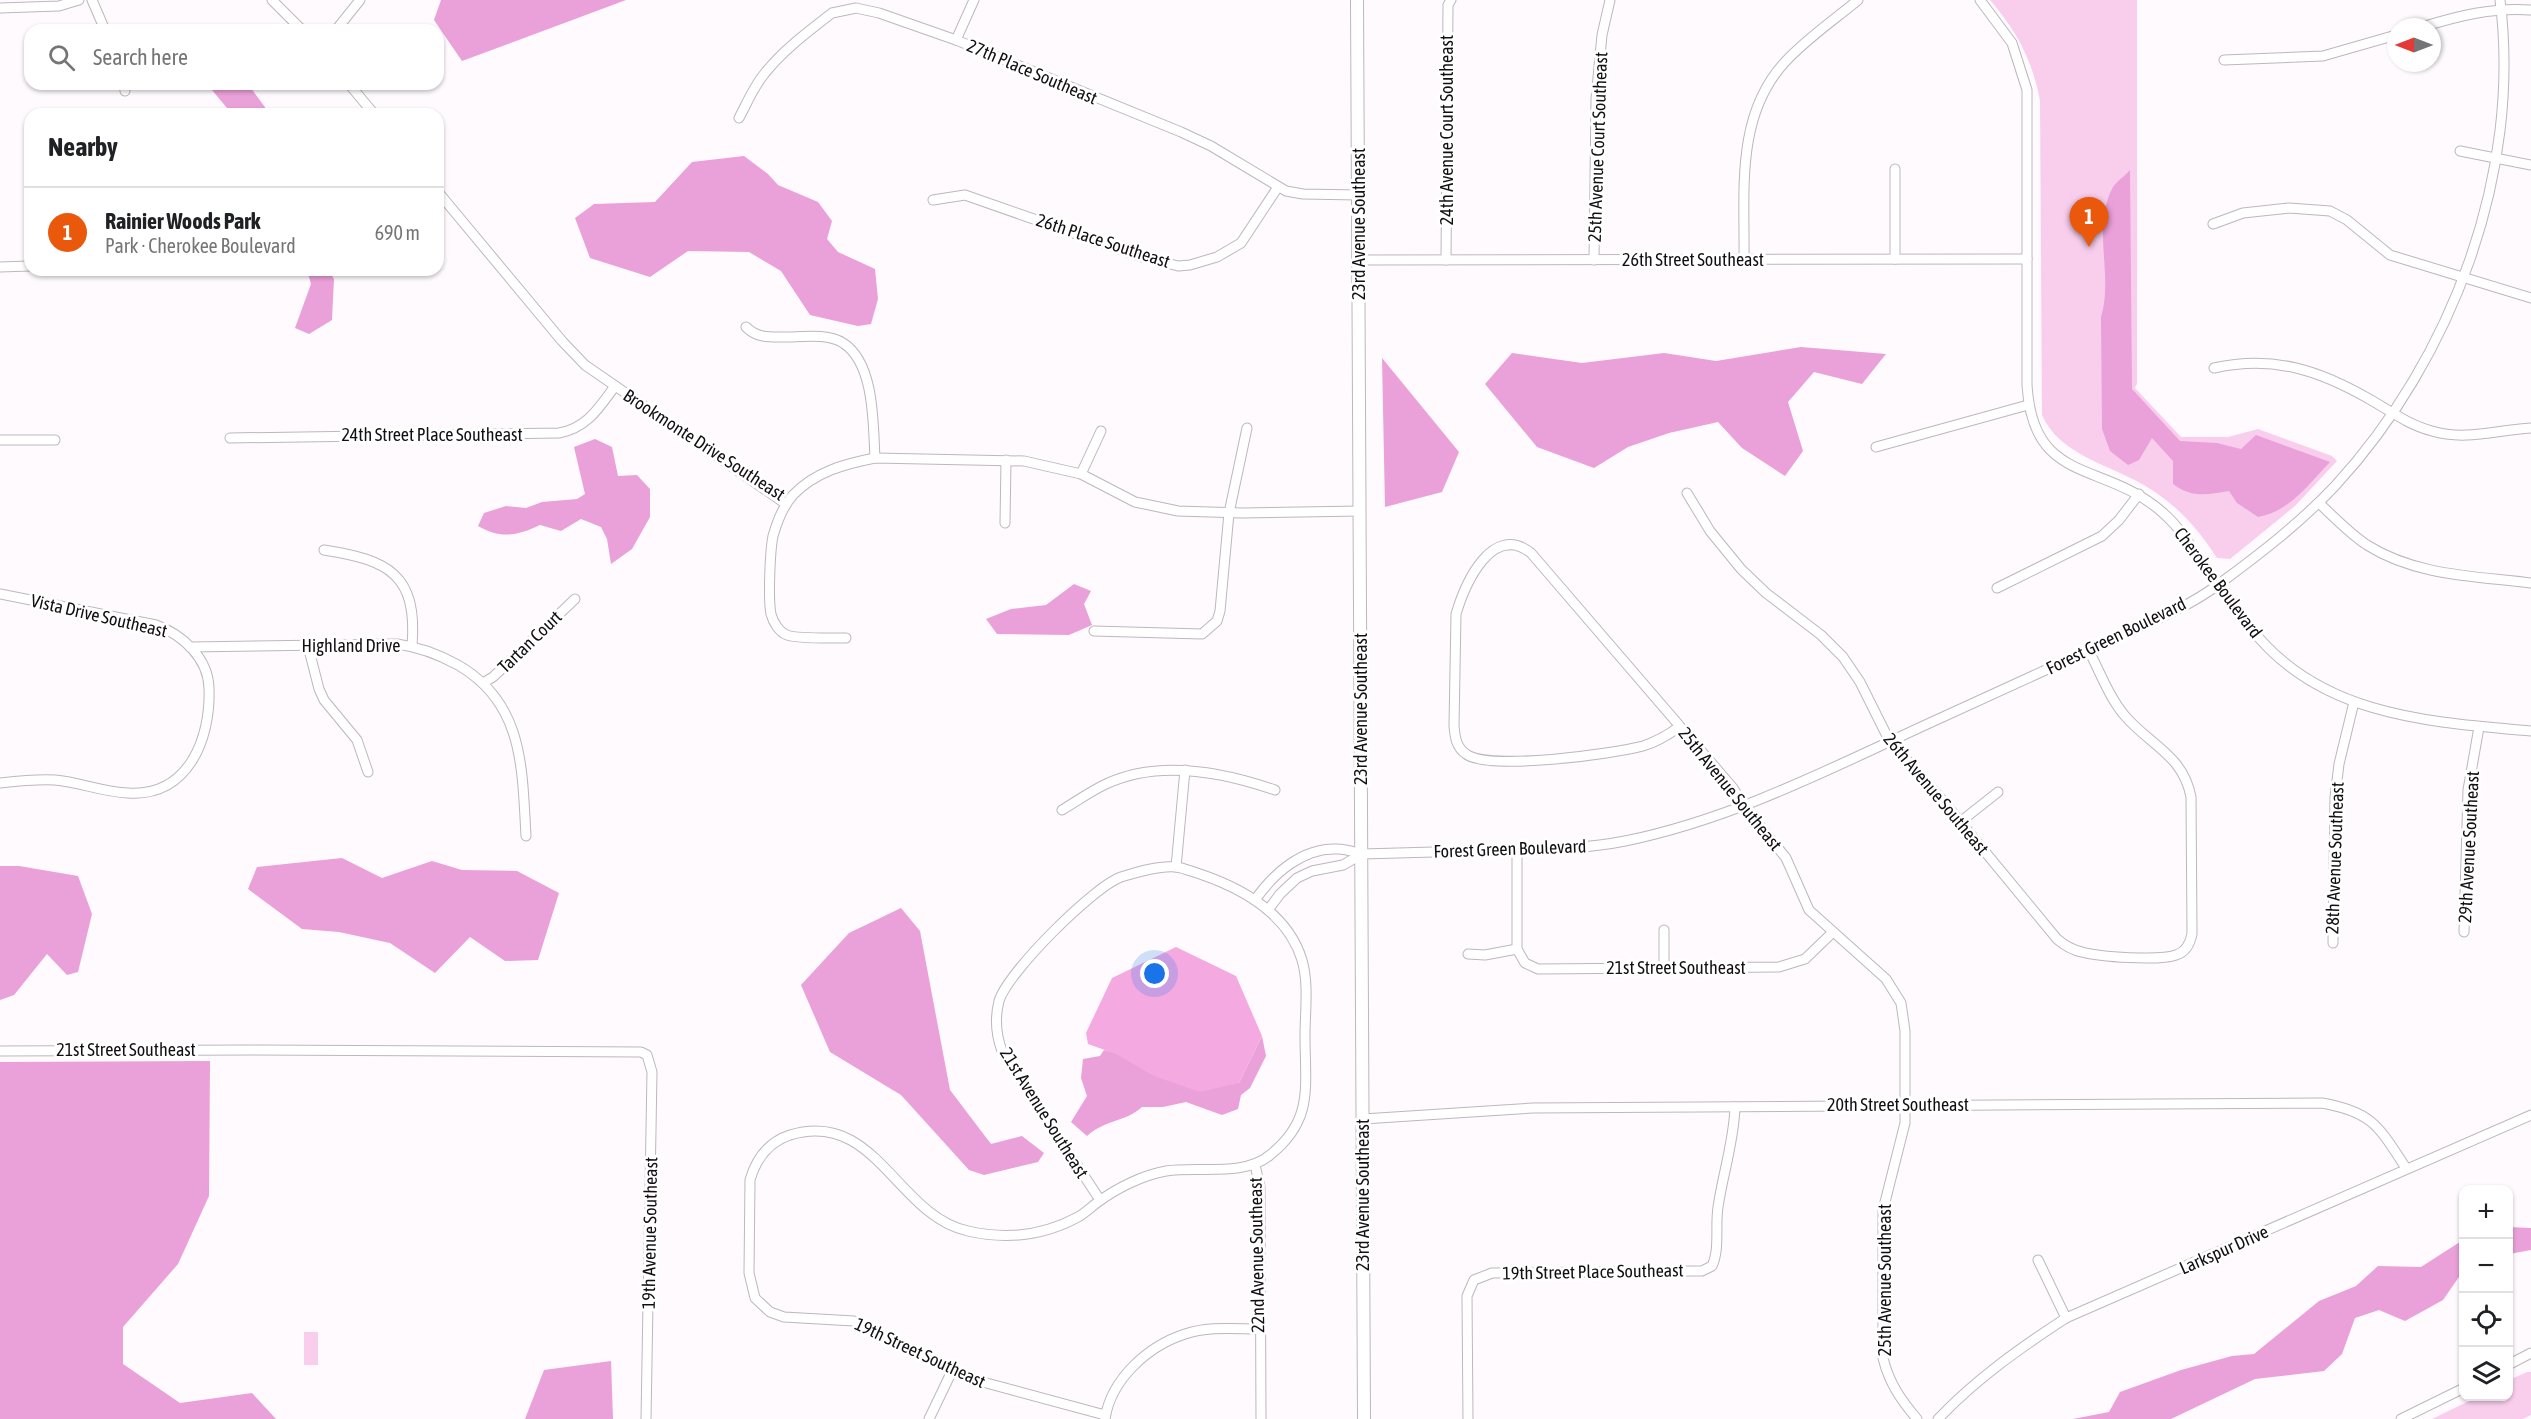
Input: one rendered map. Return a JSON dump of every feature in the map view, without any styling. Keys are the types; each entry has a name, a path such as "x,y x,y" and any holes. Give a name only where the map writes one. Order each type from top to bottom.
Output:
{"street":[{"path":"0,8 59,6 79,0"},
{"path":"92,0 102,24"},
{"path":"272,0 296,24"},
{"path":"341,24 360,0"},
{"path":"956,40 974,0"},
{"name":"23rd Avenue Southeast","path":"1357,0 1364,1419"},
{"name":"24th Avenue Court Southeast","path":"1446,260 1448,5 1451,0"},
{"name":"25th Avenue Court Southeast","path":"1594,260 1596,99 1602,35 1610,0"},
{"path":"1744,260 1747,141 1753,116 1763,93 1776,72 1793,53 1858,0"},
{"name":"Cherokee Boulevard","path":"1980,0 2012,43 2027,90 2029,115 2028,405 2034,429 2044,446 2060,459 2139,494 2162,512 2183,533 2250,628 2276,656 2306,679 2354,702 2386,712 2479,727 2531,731"},
{"path":"2441,22 2500,5 2531,10"},
{"name":"Forest Green Boulevard","path":"1362,854 1578,849 1623,842 1691,824 1744,806 2089,651 2218,585 2276,541 2319,503 2355,464 2393,413 2434,345 2463,278 2486,205 2495,159 2503,77 2500,5"},
{"name":"27th Place Southeast","path":"739,118 765,72 820,22 838,10 864,9 956,40 1211,146 1286,191 1303,194 1358,195"},
{"path":"2224,60 2323,56 2387,38"},
{"path":"354,90 369,108"},
{"path":"2460,151 2531,165"},
{"path":"1895,169 1895,259"},
{"name":"26th Place Southeast","path":"933,200 965,195 1142,257 1178,266 1217,257 1241,243 1278,187"},
{"name":"Brookmonte Drive Southeast","path":"444,199 562,341 585,365 786,504 802,487 824,472 875,458 1024,461 1081,474 1124,497 1178,511 1229,513 1360,511"},
{"path":"2213,224 2243,213 2289,208 2330,211 2347,220 2390,255 2531,298"},
{"name":"26th Street Southeast","path":"1359,260 2027,259"},
{"path":"0,267 24,266"},
{"path":"746,327 759,336 810,336 835,340 843,343 852,351 864,372 870,389 875,458"},
{"path":"2214,368 2238,363 2260,362 2300,368 2336,381 2418,426 2451,435 2485,435 2531,428"},
{"name":"24th Street Place Southeast","path":"230,438 559,433 576,428 594,416 615,386"},
{"path":"1876,447 2028,405"},
{"path":"1094,631 1202,634 1217,621 1220,611 1229,513 1247,428"},
{"path":"1081,474 1101,431"},
{"path":"0,440 55,440"},
{"path":"1005,523 1006,460"},
{"name":"26th Avenue Southeast","path":"1687,493 1710,531 1741,569 1766,593 1821,634 1842,657 1860,682 1889,740 2062,944 2084,953 2141,957 2178,955 2190,944 2192,934 2191,797 2188,784 2176,762 2126,717 2114,701 2089,651"},
{"path":"1997,588 2102,536 2119,520 2139,494"},
{"path":"2319,503 2365,543 2405,564 2434,571 2531,583"},
{"path":"786,504 773,538 771,614 778,629 788,636 846,638"},
{"name":"25th Avenue Southeast","path":"1679,727 1668,736 1644,745 1573,757 1487,760 1467,755 1460,749 1455,740 1454,726 1456,614 1485,556 1496,547 1507,544 1518,545 1531,553 1732,788 1786,858 1809,910 1886,979 1900,1003 1905,1031 1904,1136 1882,1210 1883,1358 1899,1398 1917,1419"},
{"path":"324,550 357,555 392,572 400,581 411,604 414,623 412,646"},
{"name":"Vista Drive Southeast","path":"0,594 156,625 172,631 190,647 207,672 210,700 204,740 190,766 159,787 137,793 55,780 0,783"},
{"name":"Tartan Court","path":"483,682 493,677 575,599"},
{"name":"Highland Drive","path":"190,647 398,644 439,654 483,682 492,690 506,713 516,739 523,780 526,836"},
{"path":"308,646 322,695 330,710 357,740 368,772"},
{"name":"28th Avenue Southeast","path":"2333,943 2335,797 2339,764 2354,702"},
{"name":"29th Avenue Southeast","path":"2464,932 2468,790 2479,727"},
{"path":"1176,867 1185,770"},
{"path":"1062,810 1116,780 1151,772 1185,770 1246,780 1275,790"},
{"path":"1960,822 1998,792"},
{"path":"1254,900 1267,883 1299,858 1312,853 1337,849 1362,854"},
{"path":"1468,954 1485,955 1516,949 1517,850"},
{"path":"1268,910 1280,894 1297,878 1327,867 1342,865 1362,854"},
{"name":"22nd Avenue Southeast","path":"1176,867 1203,875 1254,900 1268,910 1290,935 1303,964 1305,980 1304,1103 1299,1124 1291,1136 1264,1160 1254,1165 1260,1187 1261,1419"},
{"name":"21st Avenue Southeast","path":"1100,1200 1006,1059 998,1040 999,1002 1010,981 1021,967 1081,906 1118,878 1142,871 1176,867"},
{"path":"1664,930 1664,968"},
{"name":"21st Street Southeast","path":"1516,949 1525,963 1538,969 1787,966 1805,959 1832,933"},
{"name":"21st Street Southeast","path":"0,1051 641,1052"},
{"name":"19th Avenue Southeast","path":"641,1052 647,1055 652,1067 646,1419"},
{"name":"20th Street Southeast","path":"1363,1119 1422,1117 1533,1108 2322,1102 2345,1107 2369,1119 2379,1128 2406,1168"},
{"name":"19th Street Place Southeast","path":"1467,1419 1467,1296 1474,1280 1492,1274 1702,1271 1712,1266 1716,1252 1716,1220 1733,1137 1735,1107"},
{"name":"Larkspur Drive","path":"1938,1419 1972,1385 2066,1318 2531,1115"},
{"name":"19th Street Southeast","path":"1100,1200 1080,1216 1050,1230 1034,1234 1009,1236 970,1232 955,1227 927,1211 872,1155 844,1136 825,1131 801,1132 778,1139 768,1148 757,1161 750,1180 749,1273 752,1290 759,1302 777,1316 854,1321 952,1371 996,1387 1105,1417 1124,1377 1135,1364 1163,1345 1193,1332 1214,1329 1259,1329"},
{"path":"1100,1200 1143,1178 1167,1171 1244,1168 1254,1165"},
{"path":"2038,1260 2066,1318"},
{"path":"2513,1362 2531,1353"},
{"path":"929,1419 952,1371"},
{"path":"2401,1419 2459,1390"}],"shaded area":[{"path":"441,0 626,0 462,61 444,35 444,24 437,24 434,20"},
{"path":"1990,0 2137,0 2137,384 2135,388 2181,437 2228,437 2258,429 2332,456 2337,461 2295,506 2230,559 2217,558 2184,516 2153,491 2072,449 2050,428 2042,415 2040,101 2028,59 2008,23"},
{"path":"212,90 252,90 266,108 227,108"},
{"path":"744,156 768,174 778,185 818,202 832,221 827,239 838,252 875,269 878,299 871,324 858,326 810,315 781,271 749,252 688,251 650,277 590,258 575,218 594,204 655,202 692,162"},
{"path":"2130,170 2132,389 2180,441 2217,443 2241,449 2256,435 2330,462 2298,496 2269,514 2258,517 2237,503 2229,491 2200,494 2187,492 2173,484 2173,461 2152,438 2139,460 2128,465 2110,451 2102,429 2101,317 2105,285 2104,218 2113,187"},
{"path":"309,276 332,276 334,279 332,320 309,334 295,328 311,284"},
{"path":"1801,347 1886,354 1862,384 1814,372 1788,402 1803,451 1785,476 1742,448 1718,422 1669,433 1628,447 1594,468 1537,447 1485,384 1512,353 1582,363 1664,353 1716,361"},
{"path":"1382,358 1459,452 1442,492 1385,507"},
{"path":"595,439 612,447 618,476 637,475 650,489 650,517 632,549 611,564 607,539 601,527 581,519 561,531 540,525 516,534 501,534 478,526 484,513 506,506 526,508 542,502 577,499 585,494 574,447"},
{"path":"1074,584 1091,591 1084,604 1092,625 1069,635 997,634 986,619 1011,609 1046,605"},
{"path":"342,858 382,878 432,861 462,870 517,871 559,893 538,960 505,961 470,937 435,973 390,943 339,932 302,929 248,889 257,867"},
{"path":"0,866 19,866 78,876 92,914 78,972 67,975 47,954 14,995 0,1000"},
{"path":"901,908 920,931 950,1090 991,1144 1022,1136 1044,1153 1038,1162 984,1175 969,1170 901,1095 830,1052 801,985 849,933"},
{"path":"1176,947 1236,976 1262,1036 1239,1083 1200,1092 1154,1076 1116,1054 1088,1044 1086,1033 1112,978"},
{"path":"1262,1036 1266,1056 1250,1088 1241,1095 1238,1109 1222,1115 1186,1102 1163,1107 1142,1107 1136,1112 1101,1126 1087,1136 1071,1122 1087,1096 1081,1078 1083,1059 1100,1056 1104,1050 1239,1083"},
{"path":"210,1061 209,1196 178,1264 123,1327 123,1364 180,1403 252,1393 276,1419 0,1419 0,1062"},
{"path":"2513,1227 2531,1228 2531,1250 2513,1253"},
{"path":"2459,1243 2459,1277 2443,1300 2405,1321 2379,1310 2355,1318 2342,1354 2324,1371 2255,1379 2171,1419 2073,1419 2109,1412 2120,1392 2181,1370 2232,1356 2254,1354 2319,1301 2356,1286 2378,1266 2421,1267"},
{"path":"304,1332 318,1332 318,1365 304,1365"},
{"path":"611,1361 613,1419 525,1419 544,1370"},
{"path":"2531,1372 2531,1415 2523,1419 2432,1419 2469,1401 2513,1401 2513,1378"}],"place":[{"name":"Rainier Woods Park","path":"2089,247"}]}
